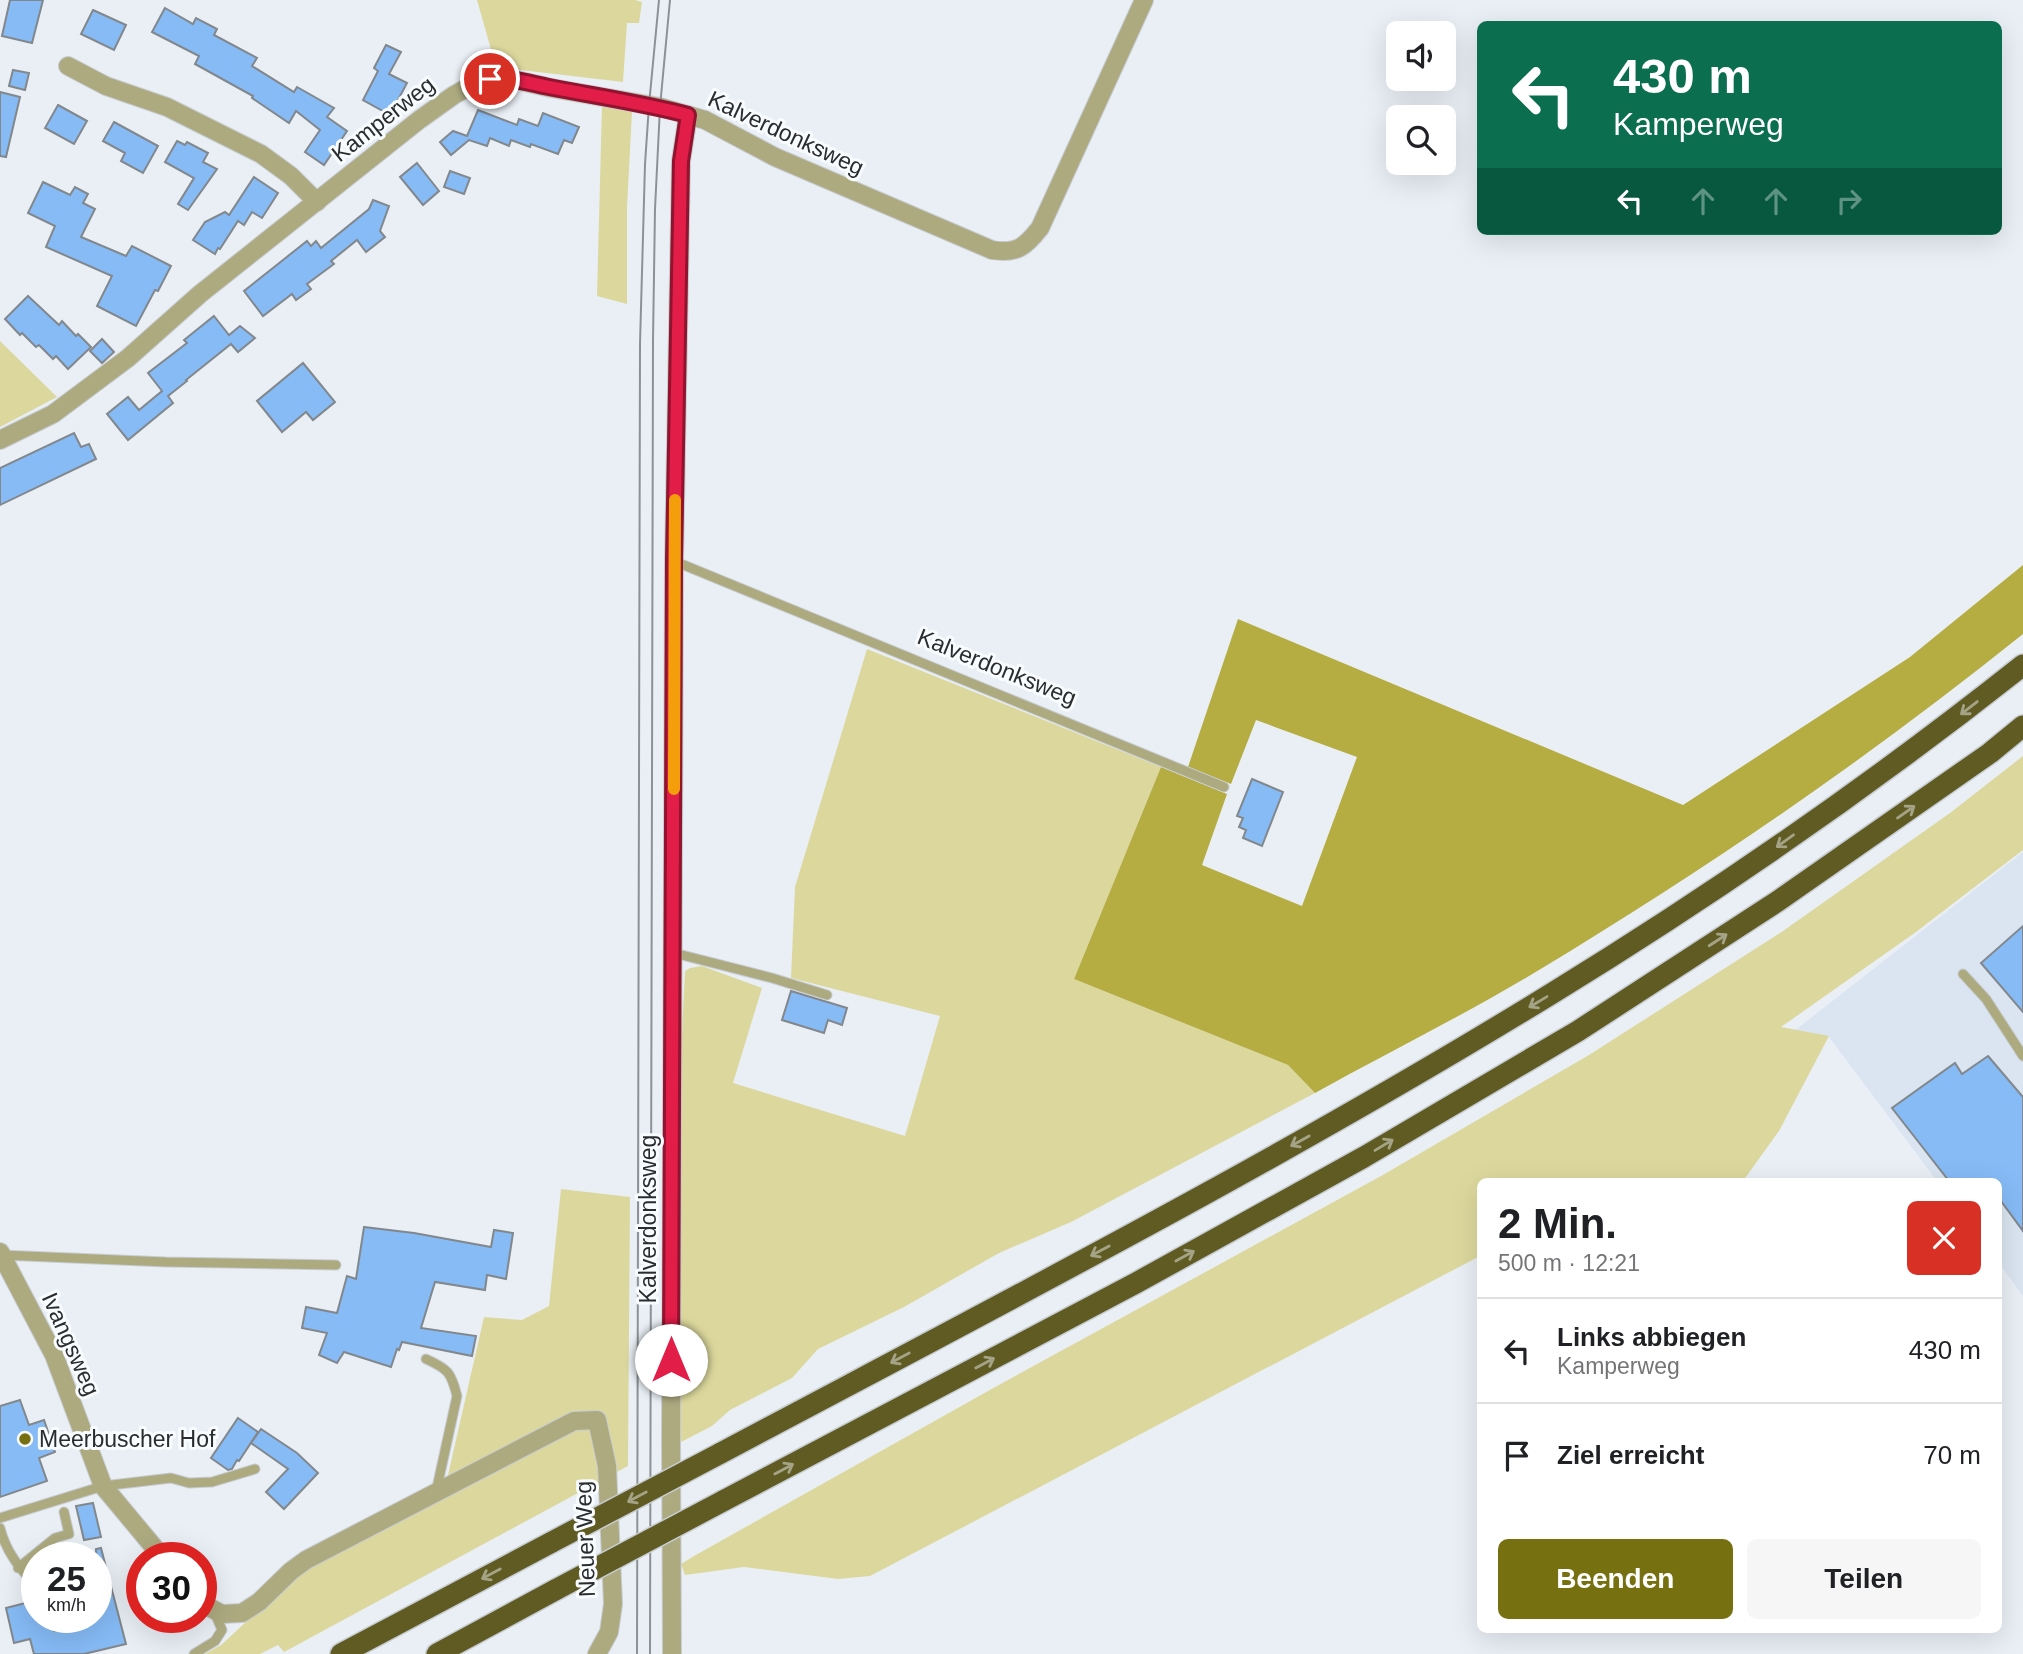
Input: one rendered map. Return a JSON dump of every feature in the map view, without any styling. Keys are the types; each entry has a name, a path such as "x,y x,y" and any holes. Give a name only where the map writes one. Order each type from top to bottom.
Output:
{"highway":[{"path":"341,1654 1115,1243 1339,1120 1552,993 1763,857 1955,719 2023,665"},
{"path":"437,1654 1136,1283 1364,1157 1578,1031 1778,901 1990,753 2023,726"}],"street":[{"name":"Kalverdonksweg","path":"672,1654 674,561 681,161 688,115 705,120 826,179 992,250 1006,252 1029,242 1040,228 1144,0"},
{"path":"68,66 106,86 167,107 261,154 290,176 317,202"},
{"name":"Kamperweg","path":"0,440 53,414 107,374 200,294 454,94 479,81 503,77 660,107 688,115"},
{"name":"Ivangsweg","path":"1,1254 54,1355 103,1486 150,1542"},
{"name":"Neuer Weg","path":"435,1493 574,1421 597,1420 607,1466 613,1604 609,1632 597,1654"},
{"path":"217,1611 222,1614 242,1613 260,1602 306,1560 435,1493"}],"lane":[{"name":"Kalverdonksweg","path":"674,561 1224,787"},
{"path":"674,953 827,995"},
{"path":"1963,974 1986,999 2023,1056"},
{"name":"Ivangsweg","path":"1,1254 166,1262 335,1265"},
{"path":"425,1359 447,1369 457,1396 435,1493"},
{"path":"0,1518 103,1486 171,1478 189,1483 212,1482 255,1469"},
{"path":"18,1568 55,1538 70,1538 64,1512"},
{"path":"0,1528 3,1540 21,1571"},
{"path":"194,1654 215,1642 222,1630 217,1622"}],"shaded area":[{"path":"477,0 642,2 639,23 627,23 623,82 496,67"},
{"path":"602,105 632,112 627,207 627,304 597,296"},
{"path":"0,341 57,397 0,427"},
{"path":"2023,565 2023,634 1847,768 1726,852 1602,932 1484,1002 1315,1093 1288,1065 1074,979 1161,767 1227,794 1202,865 1302,906 1357,757 1256,720 1231,784 1188,767 1238,619 1683,805 1910,657"},
{"path":"867,649 1161,767 1074,979 1288,1065 1315,1093 1071,1222 999,1253 904,1307 818,1349 792,1378 730,1410 712,1426 681,1442 681,1055 685,971 702,966 762,988 733,1083 905,1136 940,1016 791,978 795,887"},
{"path":"2023,756 2023,850 1916,932 1781,1027 1829,1036 1779,1131 1745,1178 1477,1178 1477,1258 870,1576 838,1579 744,1567 685,1575 681,1564 694,1556 997,1386 1381,1176 1589,1055 1783,931 1950,813"},
{"path":"2023,852 2023,1296 2002,1267 2002,1178 1935,1178 1829,1037 1789,1035"},
{"path":"561,1189 630,1197 628,1466 284,1652 278,1645 260,1654 205,1654 221,1645 307,1566 443,1497 484,1317 522,1320 549,1306"}],"building":[{"path":"10,0 43,0 32,43 2,36"},
{"path":"165,8 193,24 196,18 217,29 214,35 257,58 252,66 294,92 297,87 334,108 327,117 347,131 324,165 305,152 320,130 296,111 289,123 252,98 253,96 195,64 199,56 152,32"},
{"path":"93,10 126,25 114,50 81,34"},
{"path":"386,45 401,52 389,74 407,83 390,115 363,100 378,71 374,68"},
{"path":"13,70 29,73 25,90 9,86"},
{"path":"0,92 20,97 6,157 0,156"},
{"path":"58,105 87,121 74,144 45,128"},
{"path":"478,110 517,125 519,119 538,126 543,113 579,127 572,143 564,140 558,154 531,144 530,147 511,140 509,146 490,138 487,146 469,140 451,155 440,142 453,131 467,136"},
{"path":"114,122 158,146 143,173 121,161 125,153 103,141"},
{"path":"177,141 185,145 187,142 208,153 203,162 217,169 188,210 178,204 194,178 165,162"},
{"path":"417,163 439,191 423,205 400,177"},
{"path":"450,171 470,178 464,194 444,187"},
{"path":"254,177 278,193 262,218 252,212 244,225 238,221 215,254 193,240 205,222 225,212 229,215"},
{"path":"43,182 70,195 75,187 88,194 83,203 95,209 81,237 126,256 132,246 171,266 136,326 97,306 112,276 46,247 55,226 28,213"},
{"path":"373,200 389,206 380,231 385,237 366,252 357,240 331,261 334,264 307,284 311,289 296,300 292,294 263,316 244,291 307,241 311,246 316,241 321,248 369,209"},
{"path":"28,296 59,325 62,321 91,347 68,369 56,356 53,359 39,345 36,347 22,333 20,335 5,319"},
{"path":"214,316 229,335 240,326 255,338 238,352 231,344 186,380 168,396 173,403 128,440 107,414 128,397 139,410 162,391 148,373 187,343 184,340"},
{"path":"102,339 114,352 102,363 90,351"},
{"path":"303,363 335,402 313,420 306,412 282,432 257,401"},
{"path":"74,433 81,447 89,444 96,459 0,505 0,468"},
{"path":"1252,779 1283,792 1262,846 1243,838 1246,830 1239,827 1243,818 1237,816"},
{"path":"2023,926 2023,1012 1981,963"},
{"path":"791,991 847,1008 842,1025 828,1020 824,1033 782,1020"},
{"path":"1988,1056 2023,1097 2023,1231 2002,1202 2002,1178 1947,1178 1892,1108 1955,1063 1962,1074"},
{"path":"364,1227 491,1247 494,1230 513,1233 506,1279 487,1275 485,1290 435,1282 421,1328 476,1336 472,1356 402,1342 391,1367 344,1352 337,1363 319,1355 327,1333 302,1328 306,1307 337,1313 347,1276 356,1279"},
{"name":"Meerbuscher Hof","path":"20,1400 29,1425 44,1420 55,1452 39,1458 47,1481 0,1497 0,1406"},
{"path":"238,1418 258,1432 239,1461 228,1470 211,1458"},
{"path":"261,1429 297,1453 318,1473 284,1509 266,1492 288,1469 251,1443"},
{"path":"93,1503 101,1537 84,1540 76,1506"},
{"path":"112,1590 126,1644 84,1654 34,1654 30,1639 14,1643 6,1608 21,1604 21,1633 112,1633"}],"tram line":[{"path":"637,1654 640,344 645,164 659,0"},
{"path":"650,1654 653,340 660,107 670,0"}],"slow traffic":[{"path":"674,789 675,500"}],"place":[{"name":"Meerbuscher Hof","path":"25,1439"}],"route":[{"path":"490,79 503,77 660,107 688,115 681,161 674,561 671,1360"}]}
